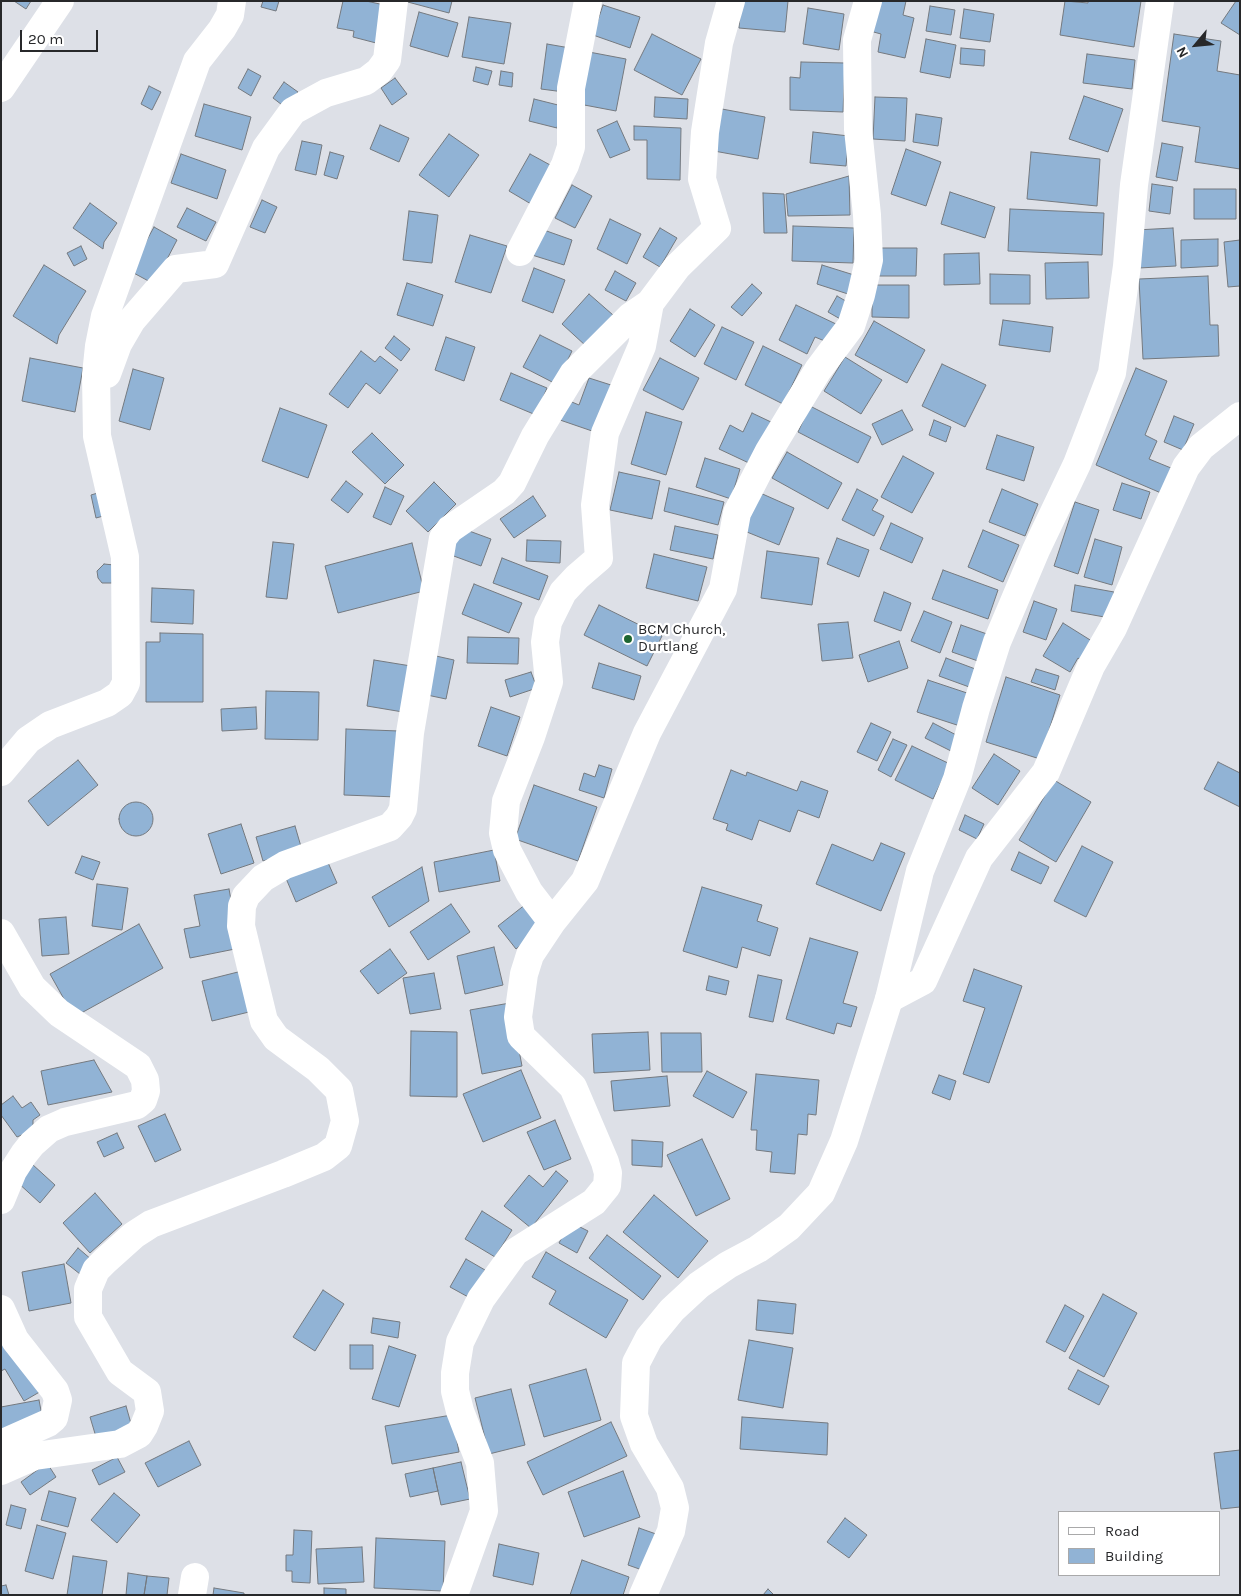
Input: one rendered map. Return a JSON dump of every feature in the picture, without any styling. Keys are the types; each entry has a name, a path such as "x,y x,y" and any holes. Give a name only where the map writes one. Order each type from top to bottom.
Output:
{"main road":[{"path":"1,88 60,1"},
{"path":"1,772 28,740 50,725 107,703 120,694 126,683 125,557 101,458 96,414 96,375 105,316 197,61 222,29 230,15 232,1"},
{"path":"96,414 115,351 132,320 176,269 215,264 266,148 293,111 326,92 366,81 379,71 387,60 394,1"},
{"path":"520,252 565,165 572,147 571,95 588,1"},
{"path":"1,1471 35,1456 120,1444 139,1434 144,1426 150,1411 147,1392 120,1372 88,1317 88,1289 96,1270 105,1260 134,1235 151,1224 324,1157 338,1146 345,1121 339,1090 318,1069 276,1038 264,1021 241,926 242,906 246,896 263,878 285,865 395,823 403,809 410,733 443,538 450,529 504,492 512,483 535,436 573,374 631,316 650,303 677,267 717,228 702,179 706,132 719,43 731,1"},
{"path":"454,1595 484,1511 480,1463 460,1411 455,1391 455,1373 460,1342 480,1299 515,1252 594,1202 607,1186 608,1173 605,1162 573,1088 521,1036 518,1017 524,974 530,955 552,922 585,881 647,732 723,589 736,514 768,452 818,370 851,326 854,318 869,260 867,215 858,129 857,40 868,1"},
{"path":"643,1595 671,1532 675,1508 670,1488 644,1444 634,1416 636,1364 649,1338 672,1310 699,1285 728,1265 758,1249 789,1227 821,1193 844,1142 888,999 920,871 957,779 976,708 997,642 1077,464 1112,373 1127,266 1134,185 1160,1"},
{"path":"552,922 529,892 507,850 503,833 506,801 531,737 549,682 545,652 548,622 564,592 577,577 599,558 595,505 605,433 642,346 650,303"},
{"path":"888,999 923,981 979,858 1046,772 1091,666 1113,628 1186,467 1201,447 1240,416"},
{"path":"1,932 32,987 59,1014 138,1066 145,1080 146,1091 143,1100 137,1105 64,1122 49,1129 24,1154 13,1172 1,1200"},
{"path":"1,1309 15,1340 55,1391 58,1400 54,1418 48,1423 1,1444"}],"building":[{"path":"14,1 31,1 26,9"},
{"path":"263,1 279,1 276,11 261,7"},
{"path":"343,1 366,1 389,6 380,44 353,37 354,31 337,28"},
{"path":"404,1 452,1 449,13"},
{"path":"741,1 788,1 785,32 739,28"},
{"path":"876,1 906,1 903,15 914,18 905,58 878,52 881,34 870,31"},
{"path":"1065,1 1088,3 1088,1 1141,1 1134,47 1060,35"},
{"path":"1236,1 1240,1 1240,35 1221,23"},
{"path":"603,5 640,17 630,48 593,35"},
{"path":"930,6 955,10 951,35 926,31"},
{"path":"808,8 844,14 839,50 803,44"},
{"path":"964,9 994,14 990,42 960,38"},
{"path":"419,12 458,23 448,57 410,46"},
{"path":"469,17 511,23 504,64 462,57"},
{"path":"652,34 701,59 682,95 634,70"},
{"path":"1174,34 1221,41 1217,71 1240,75 1240,169 1195,162 1200,127 1162,121"},
{"path":"926,39 956,45 950,78 920,72"},
{"path":"547,44 570,48 564,92 541,89"},
{"path":"961,48 985,50 984,66 960,64"},
{"path":"589,52 626,59 616,111 579,104"},
{"path":"1087,54 1135,60 1132,89 1083,83"},
{"path":"801,62 845,63 843,112 790,110 790,77 800,78"},
{"path":"476,67 492,71 488,85 473,81"},
{"path":"248,69 261,76 251,96 238,88"},
{"path":"501,71 513,73 512,87 499,85"},
{"path":"395,78 407,94 392,105 381,88"},
{"path":"284,82 298,92 286,108 273,98"},
{"path":"149,86 161,92 152,110 141,104"},
{"path":"1084,96 1123,109 1108,152 1069,139"},
{"path":"655,97 688,99 687,119 654,117"},
{"path":"875,97 907,98 905,141 873,139"},
{"path":"534,99 562,106 557,128 529,121"},
{"path":"204,104 251,117 242,150 195,136"},
{"path":"722,109 765,117 758,159 714,151"},
{"path":"916,114 942,118 938,146 913,142"},
{"path":"617,121 630,150 610,158 597,130"},
{"path":"380,125 409,138 399,162 370,149"},
{"path":"634,126 681,128 680,180 647,179 647,140 634,140"},
{"path":"813,132 849,136 846,166 810,163"},
{"path":"449,134 479,155 449,197 419,175"},
{"path":"302,141 322,145 316,175 295,170"},
{"path":"1162,143 1183,147 1177,181 1156,177"},
{"path":"906,149 941,162 926,206 891,194"},
{"path":"330,152 344,156 337,179 324,175"},
{"path":"1031,152 1100,159 1097,206 1027,199"},
{"path":"181,154 226,170 217,199 171,183"},
{"path":"530,154 552,166 531,204 509,191"},
{"path":"849,176 850,215 788,216 786,194"},
{"path":"1152,184 1173,187 1170,214 1149,211"},
{"path":"572,185 592,196 575,228 555,218"},
{"path":"1194,189 1236,189 1236,219 1194,219"},
{"path":"950,192 995,207 985,238 941,224"},
{"path":"763,193 784,194 787,233 764,233"},
{"path":"262,200 277,207 265,233 250,227"},
{"path":"90,203 117,223 104,242 103,249 73,228"},
{"path":"187,208 216,222 206,241 177,227"},
{"path":"1010,209 1104,213 1102,255 1008,251"},
{"path":"409,211 438,215 432,263 403,260"},
{"path":"610,219 641,234 627,264 597,249"},
{"path":"793,226 854,228 853,263 792,261"},
{"path":"154,227 177,240 154,284 130,271"},
{"path":"660,228 677,238 660,267 643,257"},
{"path":"1173,228 1176,266 1139,268 1136,230"},
{"path":"541,229 572,240 564,265 532,255"},
{"path":"470,235 507,246 491,293 455,282"},
{"path":"1218,239 1218,266 1181,268 1181,240"},
{"path":"1240,240 1240,286 1228,287 1224,242"},
{"path":"81,246 87,259 74,266 67,253"},
{"path":"878,248 917,248 916,276 878,276"},
{"path":"979,253 980,284 944,285 944,254"},
{"path":"1088,262 1089,298 1046,299 1045,263"},
{"path":"44,265 86,291 59,335 57,344 13,316"},
{"path":"822,265 854,275 848,294 817,284"},
{"path":"534,268 565,280 553,313 522,301"},
{"path":"615,271 636,283 626,301 605,290"},
{"path":"990,274 1030,275 1030,304 990,304"},
{"path":"1208,276 1210,325 1218,325 1219,356 1143,359 1139,279"},
{"path":"407,283 443,295 433,326 397,315"},
{"path":"752,284 762,293 742,316 731,307"},
{"path":"872,285 909,285 909,318 872,317"},
{"path":"589,294 613,315 586,346 562,324"},
{"path":"837,296 851,304 842,320 828,312"},
{"path":"796,305 836,324 827,342 815,337 807,354 779,340"},
{"path":"690,309 715,325 695,357 670,341"},
{"path":"1003,320 1053,327 1050,352 999,345"},
{"path":"874,321 925,350 907,383 855,355"},
{"path":"722,327 754,342 736,380 704,364"},
{"path":"540,335 572,351 556,384 523,367"},
{"path":"394,336 410,349 401,361 385,348"},
{"path":"446,337 475,347 464,381 435,370"},
{"path":"763,346 802,365 783,404 745,385"},
{"path":"361,351 375,362 380,356 398,370 380,394 366,383 348,408 329,394"},
{"path":"845,357 882,380 861,414 824,391"},
{"path":"30,358 83,368 75,412 22,401"},
{"path":"660,358 699,378 683,410 643,390"},
{"path":"942,364 986,385 965,427 922,406"},
{"path":"1136,368 1167,381 1145,435 1157,441 1149,459 1171,468 1161,493 1096,465"},
{"path":"133,369 164,378 150,430 119,421"},
{"path":"511,373 547,388 536,415 500,400"},
{"path":"589,378 611,385 595,432 560,420 567,400 579,405"},
{"path":"810,406 871,437 858,463 798,432"},
{"path":"280,408 327,425 308,478 262,461"},
{"path":"902,410 913,430 882,445 872,424"},
{"path":"646,412 682,422 666,475 631,464"},
{"path":"752,413 771,422 751,464 719,449 730,425 743,432"},
{"path":"1174,416 1194,424 1183,450 1164,442"},
{"path":"934,420 951,427 946,442 929,435"},
{"path":"372,433 404,465 385,484 352,452"},
{"path":"997,435 1034,447 1024,481 986,469"},
{"path":"787,452 842,483 828,509 772,478"},
{"path":"903,456 934,473 912,513 881,497"},
{"path":"705,458 740,469 731,499 696,487"},
{"path":"619,472 660,481 652,519 610,510"},
{"path":"346,481 363,494 348,513 331,500"},
{"path":"434,482 456,504 428,532 406,511"},
{"path":"1122,483 1150,492 1141,519 1113,510"},
{"path":"385,487 404,496 391,525 373,517"},
{"path":"669,488 724,502 718,525 664,511"},
{"path":"857,489 878,500 872,510 884,516 874,536 842,520"},
{"path":"1002,489 1038,504 1025,536 989,522"},
{"path":"101,492 107,515 96,518 91,495"},
{"path":"758,492 794,508 779,545 742,530"},
{"path":"533,496 546,516 514,538 500,519"},
{"path":"1075,502 1099,510 1078,574 1054,566"},
{"path":"891,523 923,538 912,563 880,549"},
{"path":"675,526 718,535 713,559 670,550"},
{"path":"461,528 491,539 481,566 451,555"},
{"path":"983,530 1019,545 1003,582 968,567"},
{"path":"837,538 869,550 859,577 827,564"},
{"path":"1095,539 1122,547 1112,585 1084,577"},
{"path":"527,540 561,541 560,563 526,561"},
{"path":"273,542 294,544 287,599 266,597"},
{"path":"412,543 424,591 338,613 325,566"},
{"path":"767,551 819,558 812,605 761,598"},
{"path":"654,554 707,567 698,601 646,588"},
{"path":"502,558 548,576 539,600 493,583"},
{"path":"104,564 114,565 112,583 102,583 98,578 97,571"},
{"path":"943,570 998,590 988,619 932,599"},
{"path":"474,584 522,603 509,633 462,614"},
{"path":"1075,585 1114,592 1110,618 1071,611"},
{"path":"152,588 194,590 193,624 151,622"},
{"path":"884,592 911,603 901,631 874,621"},
{"path":"1034,601 1057,609 1046,640 1023,632"},
{"path":"599,605 662,636 647,666 584,635"},
{"path":"924,611 952,622 940,653 911,641"},
{"path":"848,622 853,658 822,661 818,624"},
{"path":"1063,623 1095,643 1084,662 1078,658 1070,672 1043,656"},
{"path":"961,625 987,634 978,661 952,652"},
{"path":"160,633 203,634 203,702 146,702 146,642 160,642"},
{"path":"468,637 519,638 518,664 467,663"},
{"path":"899,641 908,668 868,682 859,655"},
{"path":"436,656 454,660 446,699 427,695"},
{"path":"946,658 978,670 972,688 939,676"},
{"path":"374,660 411,666 403,712 367,706"},
{"path":"599,663 641,676 634,700 592,688"},
{"path":"1036,669 1059,676 1055,690 1031,682"},
{"path":"531,672 537,688 510,697 505,680"},
{"path":"1006,677 1060,695 1040,759 986,742"},
{"path":"928,680 973,695 963,727 917,712"},
{"path":"266,691 319,692 318,740 265,739"},
{"path":"256,707 257,729 222,731 221,709"},
{"path":"491,707 520,717 507,756 478,746"},
{"path":"871,723 891,732 877,761 857,752"},
{"path":"933,723 964,739 957,754 925,738"},
{"path":"346,729 399,731 397,797 344,795"},
{"path":"893,739 907,745 891,777 878,770"},
{"path":"912,746 950,764 933,799 895,780"},
{"path":"994,754 1020,771 998,805 972,788"},
{"path":"78,760 98,785 48,826 28,801"},
{"path":"1218,762 1240,773 1240,807 1204,789"},
{"path":"599,765 612,769 604,798 579,790 584,773 595,777"},
{"path":"731,770 746,776 747,772 797,791 801,781 828,791 819,818 798,810 790,832 759,820 752,840 726,830 728,824 713,819"},
{"path":"1054,780 1091,802 1056,862 1019,840"},
{"path":"534,785 597,807 578,861 515,839"},
{"path":"136,802 143,803 148,807 152,812 152,826 148,831 143,835 136,836 129,835 124,831 120,826 119,819 120,812 124,807 129,803"},
{"path":"965,815 984,824 977,839 959,830"},
{"path":"241,824 254,863 221,874 208,834"},
{"path":"295,826 302,850 263,861 256,837"},
{"path":"881,843 905,853 881,911 816,884 832,844 873,861"},
{"path":"1082,846 1113,862 1086,917 1054,901"},
{"path":"494,850 500,881 439,892 434,862"},
{"path":"1019,852 1049,867 1041,884 1011,870"},
{"path":"82,856 100,862 93,880 75,873"},
{"path":"326,858 337,883 296,902 285,876"},
{"path":"422,867 429,901 389,927 372,897"},
{"path":"97,884 128,888 122,930 92,926"},
{"path":"702,887 762,905 757,921 778,928 770,956 742,947 737,968 683,951"},
{"path":"229,889 240,948 190,958 184,929 200,926 194,895"},
{"path":"451,904 470,932 428,960 410,932"},
{"path":"526,904 544,927 516,949 498,926"},
{"path":"66,917 69,954 42,956 39,919"},
{"path":"139,924 163,968 74,1017 50,974"},
{"path":"810,938 858,952 843,1003 857,1007 851,1027 837,1023 834,1034 786,1019"},
{"path":"494,947 503,985 465,994 457,956"},
{"path":"390,949 407,973 378,994 360,971"},
{"path":"974,969 1022,986 989,1083 963,1074 985,1008 963,1001"},
{"path":"242,971 253,1011 212,1021 202,981"},
{"path":"434,973 441,1009 410,1014 403,978"},
{"path":"758,975 782,980 773,1022 749,1017"},
{"path":"709,976 729,981 726,995 706,990"},
{"path":"510,1003 522,1066 482,1074 470,1010"},
{"path":"411,1031 457,1032 457,1097 410,1096"},
{"path":"648,1032 650,1070 594,1073 592,1034"},
{"path":"661,1033 701,1033 702,1072 662,1072"},
{"path":"94,1060 112,1092 48,1105 41,1071"},
{"path":"521,1070 541,1118 483,1142 463,1094"},
{"path":"707,1071 747,1092 733,1118 693,1096"},
{"path":"756,1074 819,1080 816,1115 808,1114 807,1135 798,1134 795,1174 770,1172 772,1152 756,1150 757,1130 751,1130"},
{"path":"939,1075 956,1081 950,1100 932,1093"},
{"path":"667,1076 670,1106 614,1111 611,1081"},
{"path":"13,1096 22,1108 31,1102 40,1115 33,1120 33,1130 17,1137 1,1115 1,1105"},
{"path":"165,1114 181,1150 155,1162 138,1126"},
{"path":"555,1120 571,1159 544,1170 527,1132"},
{"path":"117,1133 124,1148 104,1157 97,1142"},
{"path":"702,1139 730,1199 696,1216 667,1155"},
{"path":"632,1140 663,1142 662,1167 632,1165"},
{"path":"32,1164 55,1185 40,1203 16,1181"},
{"path":"556,1171 568,1181 531,1228 504,1206 529,1175 543,1187"},
{"path":"95,1193 122,1224 90,1253 63,1223"},
{"path":"654,1195 708,1241 678,1278 623,1232"},
{"path":"482,1211 512,1230 495,1257 465,1239"},
{"path":"570,1222 588,1231 577,1253 559,1243"},
{"path":"607,1235 661,1276 643,1300 589,1258"},
{"path":"78,1248 92,1260 80,1274 66,1263"},
{"path":"546,1252 628,1300 606,1338 549,1304 556,1291 532,1277"},
{"path":"466,1259 485,1270 470,1298 450,1287"},
{"path":"64,1264 71,1303 29,1311 22,1272"},
{"path":"323,1290 344,1304 315,1351 293,1337"},
{"path":"1103,1294 1137,1313 1104,1377 1069,1358"},
{"path":"758,1300 796,1304 793,1334 756,1330"},
{"path":"1065,1305 1084,1316 1065,1352 1046,1342"},
{"path":"1,1317 43,1390 24,1401 5,1369 1,1371"},
{"path":"373,1318 400,1322 398,1338 371,1333"},
{"path":"749,1340 793,1348 783,1408 738,1400"},
{"path":"350,1345 373,1345 373,1369 350,1369"},
{"path":"389,1346 416,1355 399,1407 372,1399"},
{"path":"586,1369 601,1420 544,1437 529,1385"},
{"path":"1078,1370 1109,1386 1099,1405 1068,1389"},
{"path":"511,1389 525,1445 489,1454 475,1398"},
{"path":"39,1400 43,1421 1,1430 1,1407"},
{"path":"126,1406 132,1427 96,1437 90,1417"},
{"path":"452,1415 459,1452 392,1464 385,1426"},
{"path":"742,1417 828,1423 827,1455 740,1449"},
{"path":"611,1422 627,1456 543,1495 527,1462"},
{"path":"189,1441 201,1465 158,1487 145,1463"},
{"path":"1240,1450 1240,1507 1221,1509 1214,1453"},
{"path":"117,1457 125,1472 99,1485 92,1470"},
{"path":"461,1462 470,1499 441,1505 433,1468"},
{"path":"47,1463 56,1477 30,1495 21,1482"},
{"path":"433,1468 438,1491 410,1497 405,1474"},
{"path":"623,1471 640,1517 584,1537 568,1492"},
{"path":"49,1491 76,1498 68,1527 41,1520"},
{"path":"114,1493 140,1515 117,1543 91,1520"},
{"path":"11,1505 26,1509 21,1529 6,1525"},
{"path":"845,1518 867,1535 849,1558 827,1542"},
{"path":"37,1525 66,1533 53,1579 25,1571"},
{"path":"639,1528 656,1534 645,1571 628,1565"},
{"path":"294,1530 312,1531 310,1583 292,1582 292,1571 286,1571 286,1555 293,1555"},
{"path":"376,1538 445,1541 443,1591 374,1588"},
{"path":"499,1544 539,1553 533,1585 493,1576"},
{"path":"362,1547 364,1582 318,1584 316,1549"},
{"path":"73,1556 107,1561 102,1595 67,1595"},
{"path":"582,1560 629,1577 623,1595 570,1595"},
{"path":"128,1573 147,1576 144,1595 126,1595"},
{"path":"147,1576 169,1578 167,1595 144,1595"},
{"path":"6,1585 9,1595 1,1595 1,1586"},
{"path":"214,1588 244,1593 244,1595 213,1595"},
{"path":"324,1588 346,1589 346,1595 324,1595"},
{"path":"768,1589 774,1595 763,1595"}],"place":[{"name":"BCM Church, Durtlang","path":"628,639"}]}
